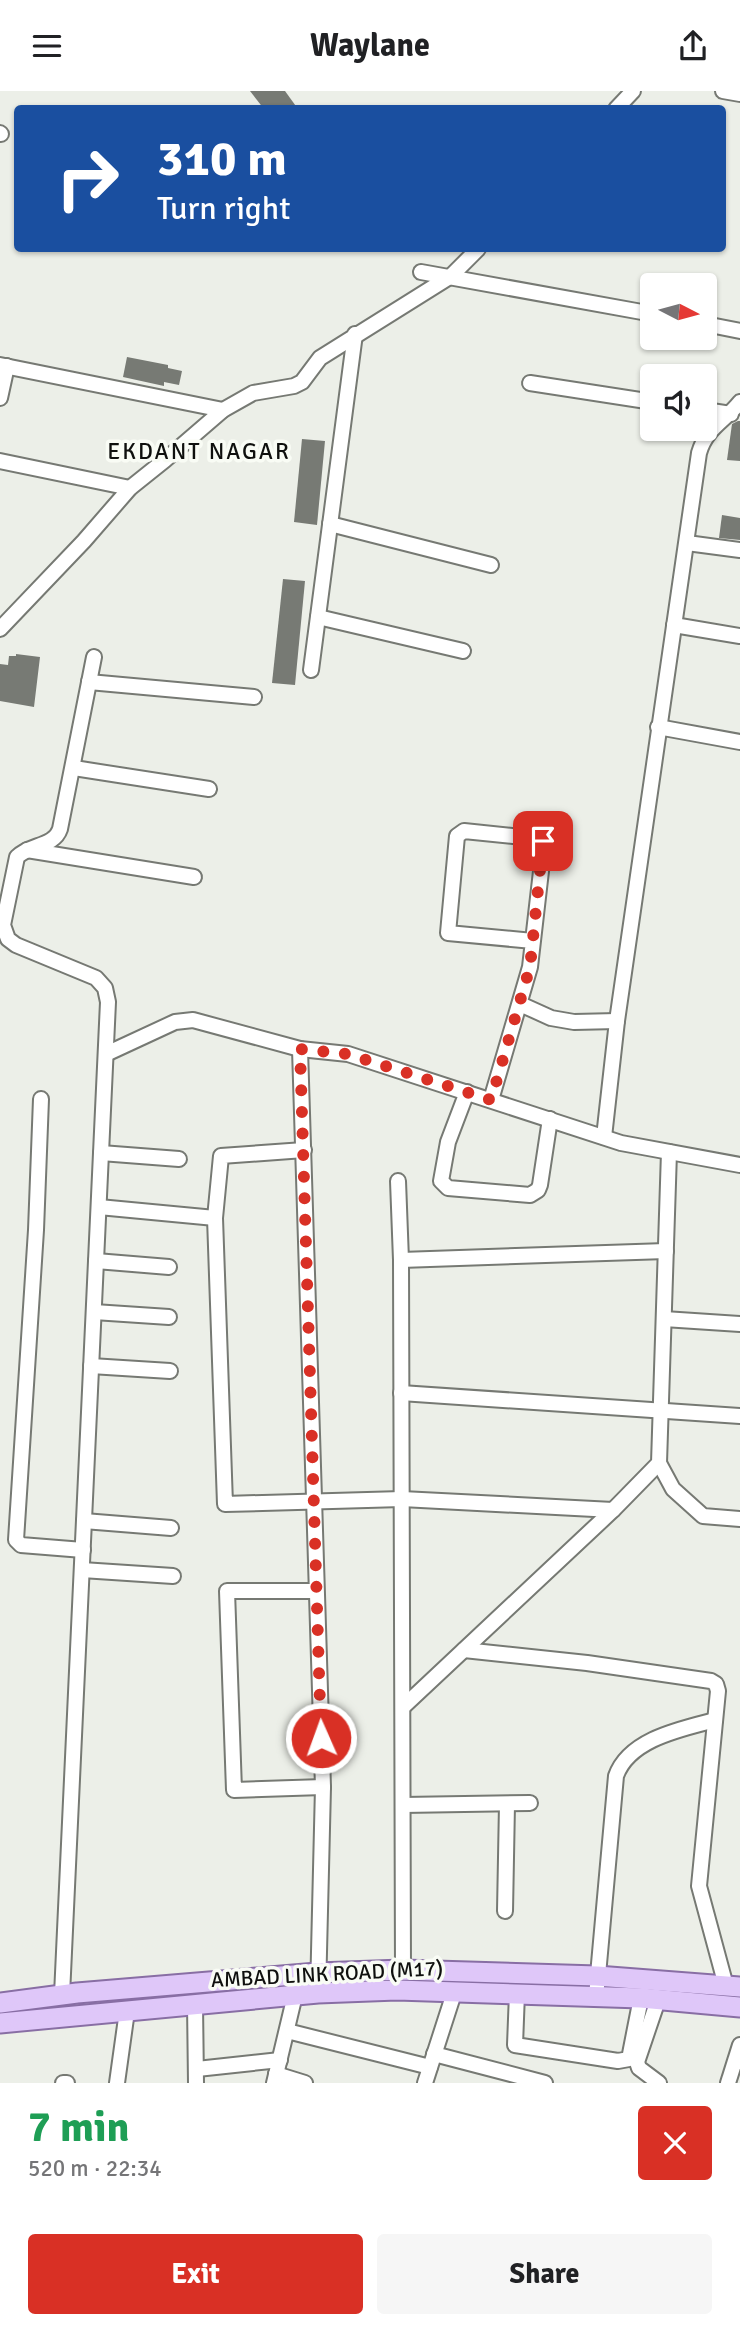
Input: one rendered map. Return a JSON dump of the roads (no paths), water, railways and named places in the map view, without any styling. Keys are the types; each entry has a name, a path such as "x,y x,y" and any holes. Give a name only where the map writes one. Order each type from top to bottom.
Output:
{"main road":[{"name":"AMBAD LINK ROAD (M17)","path":"0,2003 69,1994 317,1973 403,1970 597,1976 733,1987"},
{"name":"AMBAD LINK ROAD (M17)","path":"0,2023 318,1993 455,1990 650,1999 740,2007"},
{"path":"69,1994 78,2014"}],"street":[{"path":"619,105 633,91"},
{"path":"723,91 740,94"},
{"path":"0,629 84,541 130,488 223,410 253,393 294,386 302,382 320,358 451,276 475,252"},
{"path":"421,272 640,312"},
{"path":"718,327 740,331"},
{"path":"310,670 355,334"},
{"path":"0,398 3,365 223,410"},
{"path":"530,383 640,400"},
{"path":"717,409 736,408"},
{"path":"604,1137 617,1021 699,453 708,432 736,408"},
{"path":"0,461 130,488"},
{"path":"330,524 491,565"},
{"path":"687,544 740,550"},
{"path":"318,617 463,651"},
{"path":"674,625 740,636"},
{"path":"69,1994 82,1570 108,1002 100,982 90,974 16,945 5,934 3,920 15,862 20,854 58,835 74,768 94,657"},
{"path":"89,682 254,697"},
{"path":"658,727 740,743"},
{"path":"74,768 209,789"},
{"path":"491,1100 530,967 533,941 543,841 526,837 460,832 457,837 448,933 533,941"},
{"path":"25,850 194,877"},
{"path":"520,1003 551,1019 617,1021"},
{"path":"106,1054 184,1020 202,1021 300,1049 348,1054 604,1137 740,1165"},
{"path":"300,1049 323,1787 318,1993"},
{"path":"467,1093 446,1150 441,1181 448,1188 530,1195 535,1193 540,1185 550,1119"},
{"path":"41,1100 36,1230 16,1541 21,1545 83,1550"},
{"path":"304,1150 221,1156 215,1218 225,1504 402,1499 613,1510"},
{"path":"669,1152 659,1463 673,1489 703,1516 740,1519"},
{"path":"101,1153 179,1159"},
{"path":"398,1181 401,1260 403,1970"},
{"path":"99,1207 215,1218"},
{"path":"401,1260 666,1251"},
{"path":"96,1261 169,1267"},
{"path":"94,1312 169,1317"},
{"path":"664,1319 740,1324"},
{"path":"91,1366 170,1371"},
{"path":"401,1393 740,1416"},
{"path":"403,1707 613,1510 659,1463"},
{"path":"84,1521 171,1528"},
{"path":"82,1570 173,1576"},
{"path":"316,1591 228,1591 233,1777 234,1790 323,1787"},
{"path":"464,1650 587,1663 711,1681 716,1684 718,1691 699,1886 733,1987"},
{"path":"596,1997 616,1776 620,1765 635,1751 664,1736 715,1720"},
{"path":"403,1805 530,1803"},
{"path":"505,1911 507,1804"},
{"path":"277,2072 295,1995 294,1975"},
{"path":"425,2083 455,1990"},
{"path":"517,1993 515,2045 618,2061 629,2059 650,1999"},
{"path":"650,1999 637,2062 639,2068 659,2083"},
{"path":"195,2004 196,2076 277,2072 305,2083"},
{"path":"117,2083 127,2011"},
{"path":"287,2031 518,2080 545,2083"},
{"path":"728,2083 740,2045"}],"district":[{"name":"EKDANT NAGAR","path":"199,451"}]}
